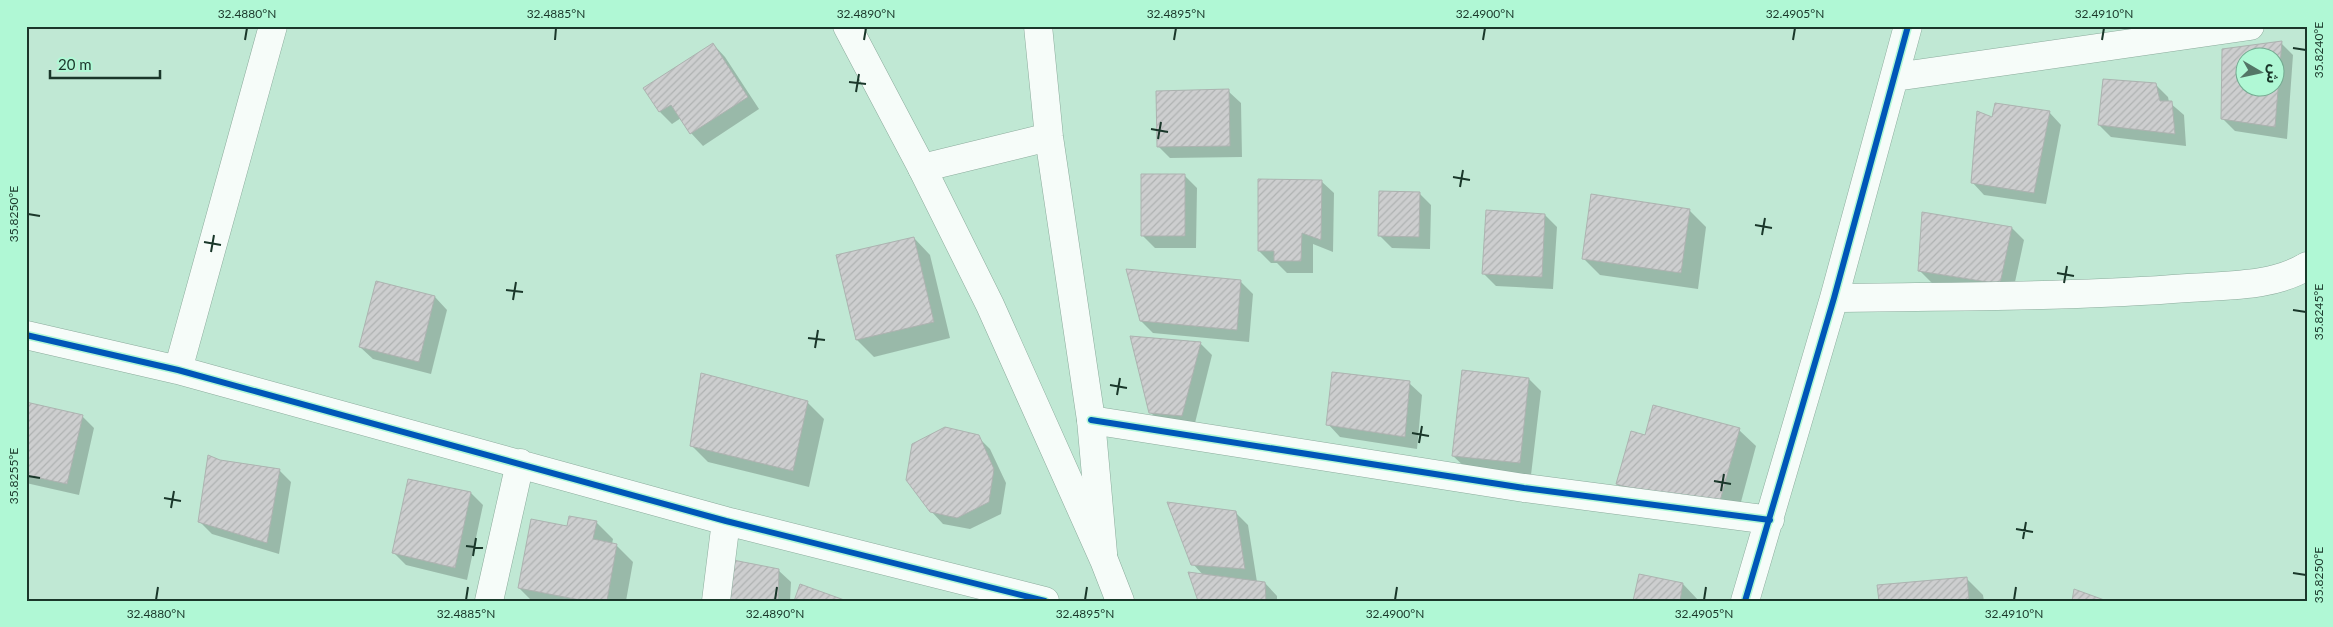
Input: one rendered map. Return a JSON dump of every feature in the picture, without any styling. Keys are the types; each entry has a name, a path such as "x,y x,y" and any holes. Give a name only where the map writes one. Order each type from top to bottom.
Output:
{"street":[{"path":"178,370 273,26"},
{"path":"847,26 922,168 990,305 1104,560 1120,601"},
{"path":"1038,26 1049,137 1090,420 1104,560"},
{"path":"1745,601 1834,298 1908,26"},
{"path":"1895,77 2250,26"},
{"path":"922,168 1049,137"},
{"path":"1834,298 2107,294 2258,283 2291,275 2307,266"},
{"path":"26,335 178,370 726,521 1046,601"},
{"path":"1090,420 1524,488 1770,520"},
{"path":"489,601 520,463"},
{"path":"716,601 726,521"}],"building":[{"path":"2282,41 2281,48 2236,48 2236,98 2277,98 2275,127 2221,119 2222,49"},
{"path":"713,43 748,97 690,134 671,105 659,112 643,88"},
{"path":"2103,79 2156,83 2160,101 2172,101 2175,134 2098,125"},
{"path":"1229,89 1230,146 1157,147 1156,91"},
{"path":"1995,103 2050,111 2034,193 1971,183 1977,111 1992,117"},
{"path":"1141,174 1185,174 1185,236 1141,236"},
{"path":"1258,179 1322,180 1321,240 1302,233 1301,261 1274,261 1274,251 1258,251"},
{"path":"1379,191 1420,192 1419,237 1378,236"},
{"path":"1591,194 1690,209 1681,273 1582,259"},
{"path":"1486,210 1545,214 1542,277 1482,274"},
{"path":"1922,212 2012,227 2000,284 1918,271"},
{"path":"914,237 934,322 856,340 836,255"},
{"path":"1126,269 1241,280 1237,330 1140,321"},
{"path":"376,281 435,296 419,362 359,347"},
{"path":"1130,336 1201,342 1182,416 1149,413"},
{"path":"1462,370 1529,378 1520,463 1452,456"},
{"path":"1332,372 1410,381 1405,437 1326,425"},
{"path":"701,373 808,401 793,471 690,446"},
{"path":"26,402 83,415 67,484 26,475"},
{"path":"1653,405 1740,428 1717,512 1616,484 1631,431 1645,435"},
{"path":"945,427 979,435 994,469 989,502 957,518 930,512 906,480 912,444"},
{"path":"208,455 220,460 280,469 267,543 198,522"},
{"path":"408,479 471,492 455,568 392,553"},
{"path":"1167,502 1236,511 1245,569 1191,565"},
{"path":"569,516 597,521 593,539 617,544 607,601 585,601 518,588 531,519 567,526"},
{"path":"733,560 779,569 778,601 728,601"},
{"path":"1188,572 1265,582 1266,601 1198,601"},
{"path":"1639,574 1683,583 1680,601 1633,601"},
{"path":"1967,577 1969,601 1879,601 1877,585"},
{"path":"800,584 847,601 794,601"},
{"path":"2074,589 2107,601 2072,601"}],"cycle path":[{"path":"1745,601 1834,298 1908,26"},
{"path":"26,335 178,370 726,521 1045,601"},
{"path":"1091,420 1524,488 1770,520"}]}
